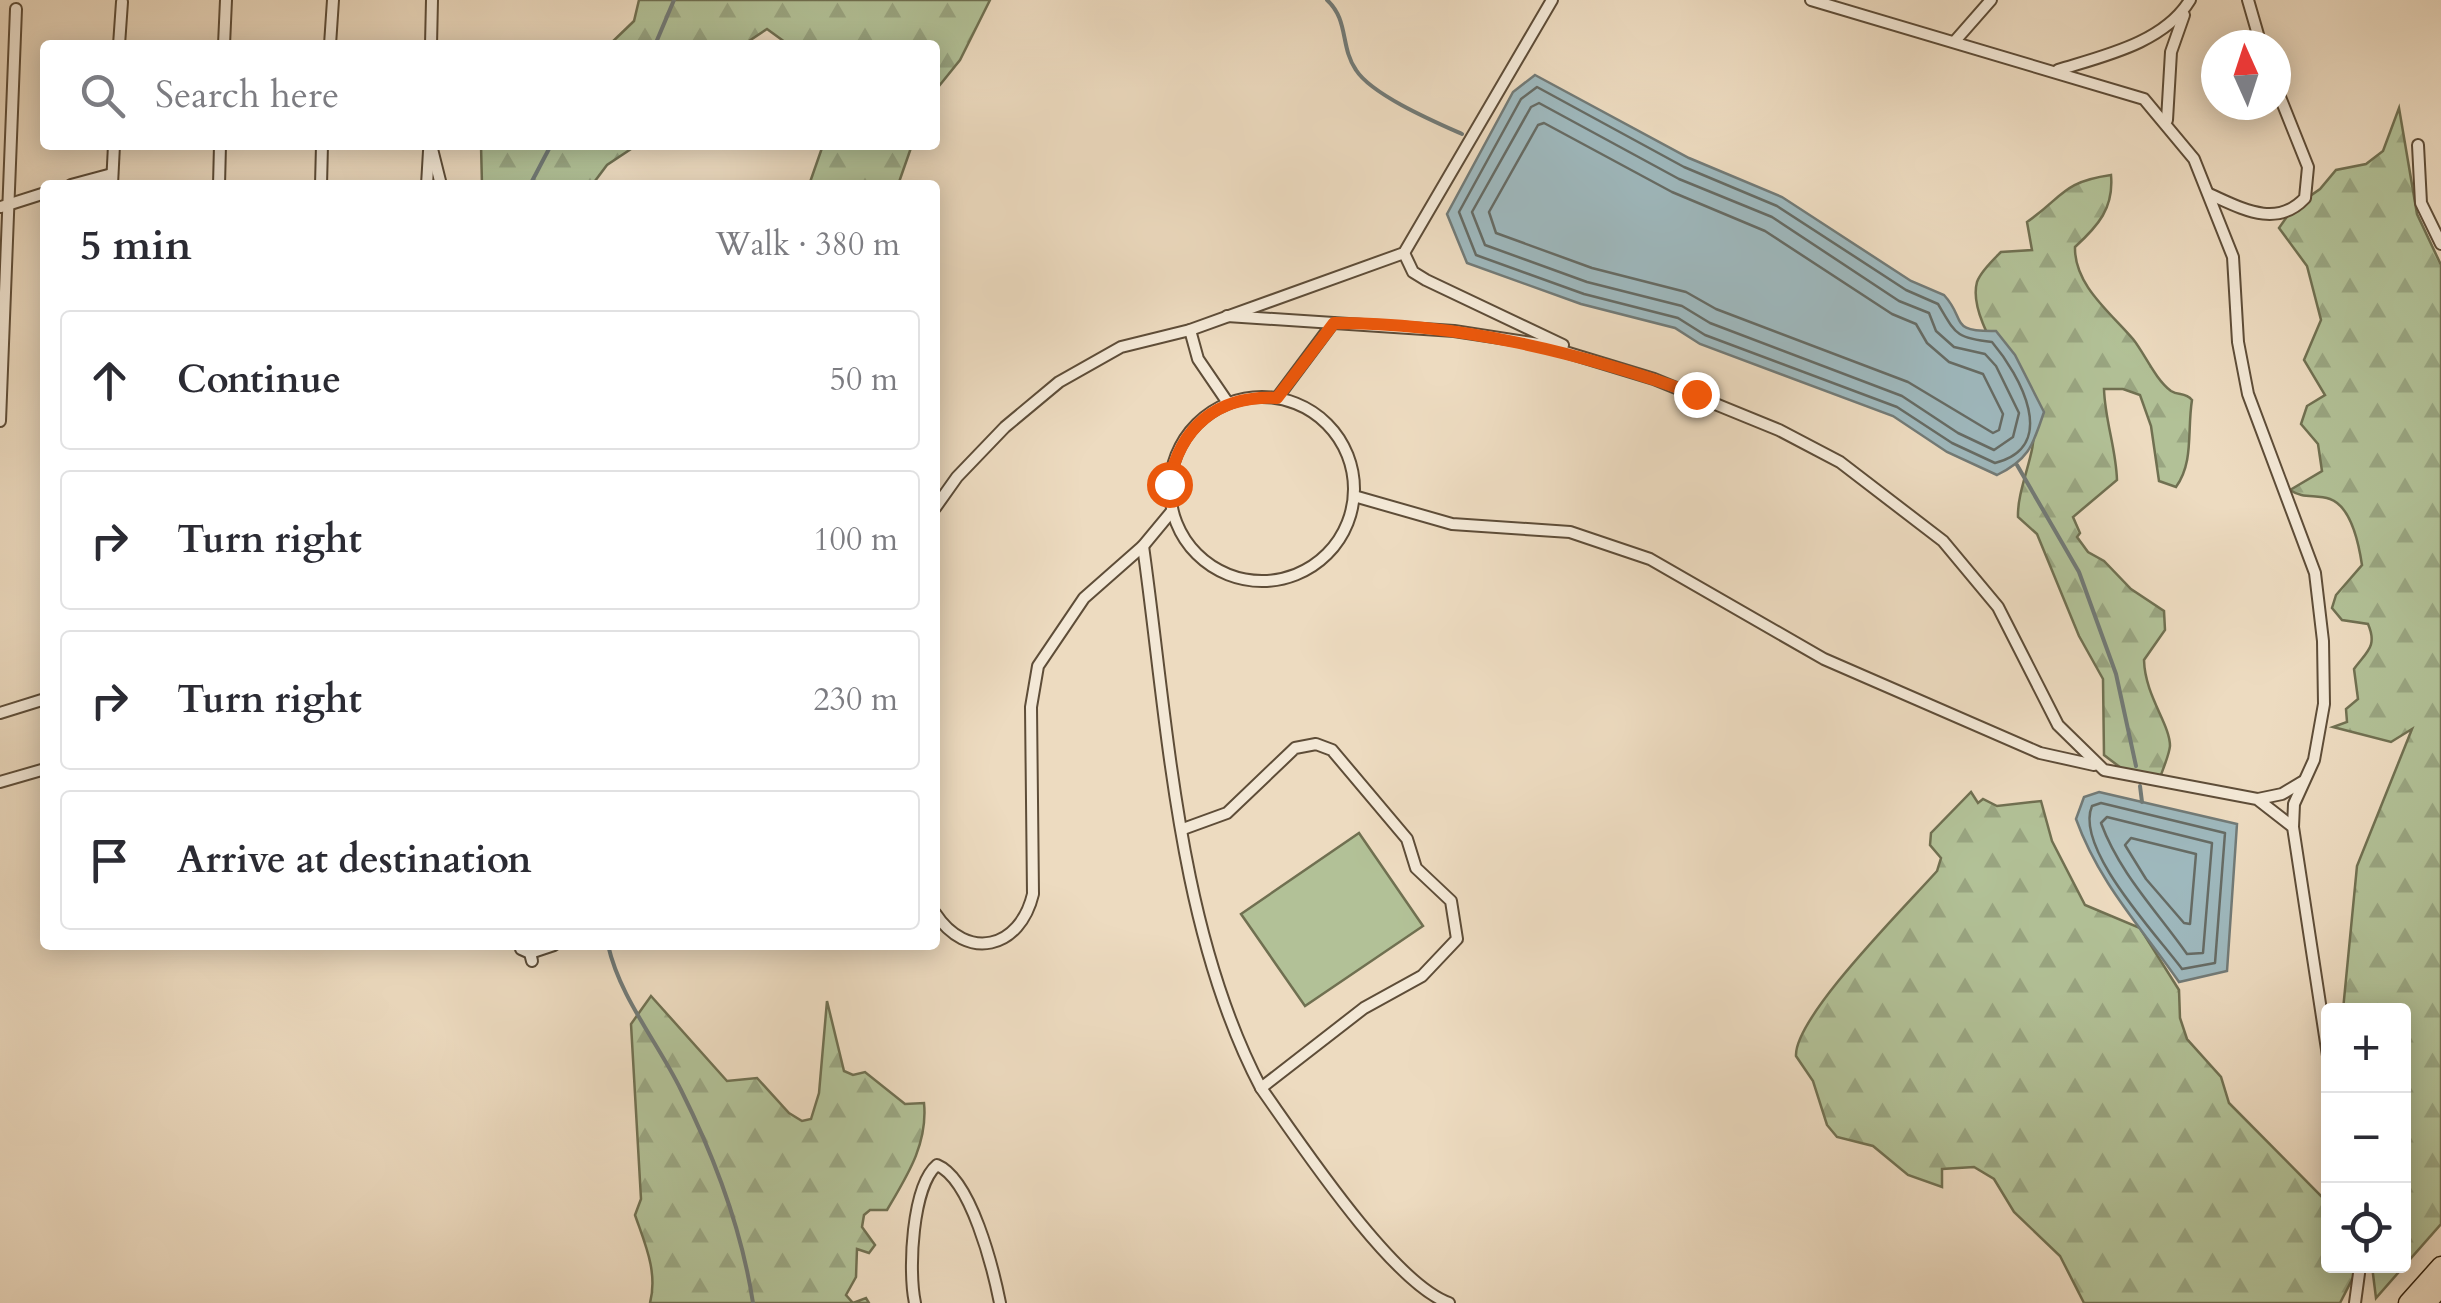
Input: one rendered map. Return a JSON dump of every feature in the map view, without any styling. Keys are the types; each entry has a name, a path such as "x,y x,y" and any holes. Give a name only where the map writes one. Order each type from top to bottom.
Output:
{"main road":[{"path":"2408,1303 2441,1266"},
{"path":"2427,1303 2441,1286"}],"street":[{"path":"224,40 226,0"},
{"path":"330,40 333,0"},
{"path":"431,40 432,0"},
{"path":"940,501 957,477 1005,427 1059,382 1121,347 1190,330 1404,253 1552,0"},
{"path":"1811,0 2058,70 2144,99 2167,121 2194,159 2233,257 2238,342 2248,394 2315,573 2324,641 2324,704 2314,760 2302,782 2293,826 2321,1010"},
{"path":"1955,41 1991,0"},
{"path":"2248,0 2257,30"},
{"path":"2058,70 2128,48 2177,18 2190,1"},
{"path":"2167,121 2171,52 2190,1"},
{"path":"120,40 122,2"},
{"path":"0,421 3,206 16,9"},
{"path":"2208,193 2260,216 2279,214 2305,198 2308,167 2289,120"},
{"path":"2418,145 2421,203 2441,244"},
{"path":"112,180 114,150"},
{"path":"218,180 220,150"},
{"path":"321,180 322,150"},
{"path":"427,180 430,150"},
{"path":"431,150 440,180"},
{"path":"3,206 40,195"},
{"path":"1404,253 1413,272 1426,280 1594,360"},
{"path":"1227,316 1454,331 1540,344 1696,394 1779,430 1840,462 1943,541 1998,607 2058,726 2104,770"},
{"path":"1277,398 1334,323"},
{"path":"1190,330 1198,359 1228,403"},
{"path":"1252,397 1277,398 1303,406 1325,422 1342,443 1352,468 1354,496 1340,536 1311,567 1284,578 1255,581 1227,574 1202,559 1183,538 1172,511 1169,484 1174,458 1186,435 1205,416 1228,403 1252,397"},
{"path":"1354,496 1452,524 1570,532 1650,559 1810,652 2040,753 2104,770 2257,799 2282,794 2302,782"},
{"path":"940,919 957,938 984,944 1013,935 1028,916 1032,894 1031,707 1038,666 1084,598 1143,546 1172,511"},
{"path":"1143,546 1200,931 1235,1038 1262,1088 1341,1200 1409,1276 1449,1303"},
{"path":"0,713 40,701"},
{"path":"2061,756 2072,740"},
{"path":"1183,829 1227,813 1294,748 1316,744 1343,758 1362,780 1407,838 1416,868 1451,901 1457,938 1422,976 1364,1008 1262,1088"},
{"path":"0,782 40,770"},
{"path":"2257,799 2293,826"},
{"path":"528,954 540,950"},
{"path":"915,1303 912,1252 918,1212 926,1174 937,1165 949,1170 960,1184 992,1265 1000,1303"},
{"path":"2355,1303 2359,1273"}],"green space":[{"path":"639,0 990,0 960,60 940,85 940,40 782,40 767,29 750,40 614,40 634,21"},
{"path":"2399,108 2417,214 2441,265 2441,1224 2411,1258 2411,1003 2344,1003 2357,866 2412,729 2391,742 2333,727 2347,722 2346,709 2358,699 2354,669 2372,638 2368,624 2342,620 2332,608 2336,595 2362,565 2349,518 2330,499 2290,490 2322,471 2318,444 2301,424 2307,406 2325,395 2304,360 2321,320 2307,266 2279,228 2293,208 2320,189 2336,170 2366,164 2383,151"},
{"path":"481,150 630,150 607,165 596,180 482,180"},
{"path":"821,150 910,150 900,180 811,180"},
{"path":"2111,175 2107,207 2075,247 2076,261 2087,286 2133,339 2160,380 2171,391 2192,400 2189,446 2176,487 2159,481 2151,426 2140,395 2123,389 2104,389 2117,480 2073,517 2080,533 2077,537 2088,552 2164,611 2165,630 2144,660 2148,686 2169,737 2160,778 2125,771 2104,755 2103,679 2079,636 2037,534 2018,517 2033,446 2033,426 1988,335 1976,298 1979,278 2001,252 2032,250 2027,222 2064,191"},
{"path":"1971,792 1978,803 1983,799 1997,806 2041,801 2052,841 2085,905 2140,928 2179,990 2180,1018 2187,1039 2221,1077 2229,1103 2321,1196 2321,1273 2355,1273 2340,1303 2084,1303 2060,1256 2014,1212 1994,1179 1974,1167 1942,1169 1942,1187 1908,1175 1873,1146 1837,1137 1827,1125 1813,1081 1796,1056 1800,1038 1832,989 1937,871 1941,858 1930,845 1931,833"},
{"path":"1359,833 1423,926 1305,1006 1241,914"},
{"path":"651,996 727,1081 757,1078 789,1113 802,1121 811,1119 819,1093 827,1001 844,1071 853,1075 865,1072 905,1104 924,1103 923,1132 902,1185 887,1210 870,1210 864,1215 862,1227 875,1245 869,1253 857,1249 856,1277 846,1295 853,1303 650,1303 651,1269 635,1215 641,1199 631,1024"},
{"path":"2373,1273 2398,1273 2376,1298"}],"water":[{"path":"1535,75 1689,158 1782,197 1911,281 1944,295 1965,327 1996,331 2015,355 2044,412 2023,456 1997,475 1947,452 1893,416 1700,344 1675,328 1581,304 1467,263 1447,214 1513,92"},
{"path":"2099,792 2237,824 2227,971 2179,982 2122,904 2096,864 2076,819 2084,797"}],"waterway":[{"path":"657,40 674,0"},
{"path":"1327,0 1339,16 1351,61 1364,79 1405,107 1462,134"},
{"path":"533,180 548,150"},
{"path":"2017,465 2079,572 2116,674 2136,766"},
{"path":"2140,786 2142,802"},
{"path":"610,950 621,983 705,1141 734,1221 753,1303"}],"route":[{"path":"1169,484 1174,458 1186,435 1205,416 1228,403 1252,397 1277,398 1334,323 1454,331 1540,344 1696,394"}]}
